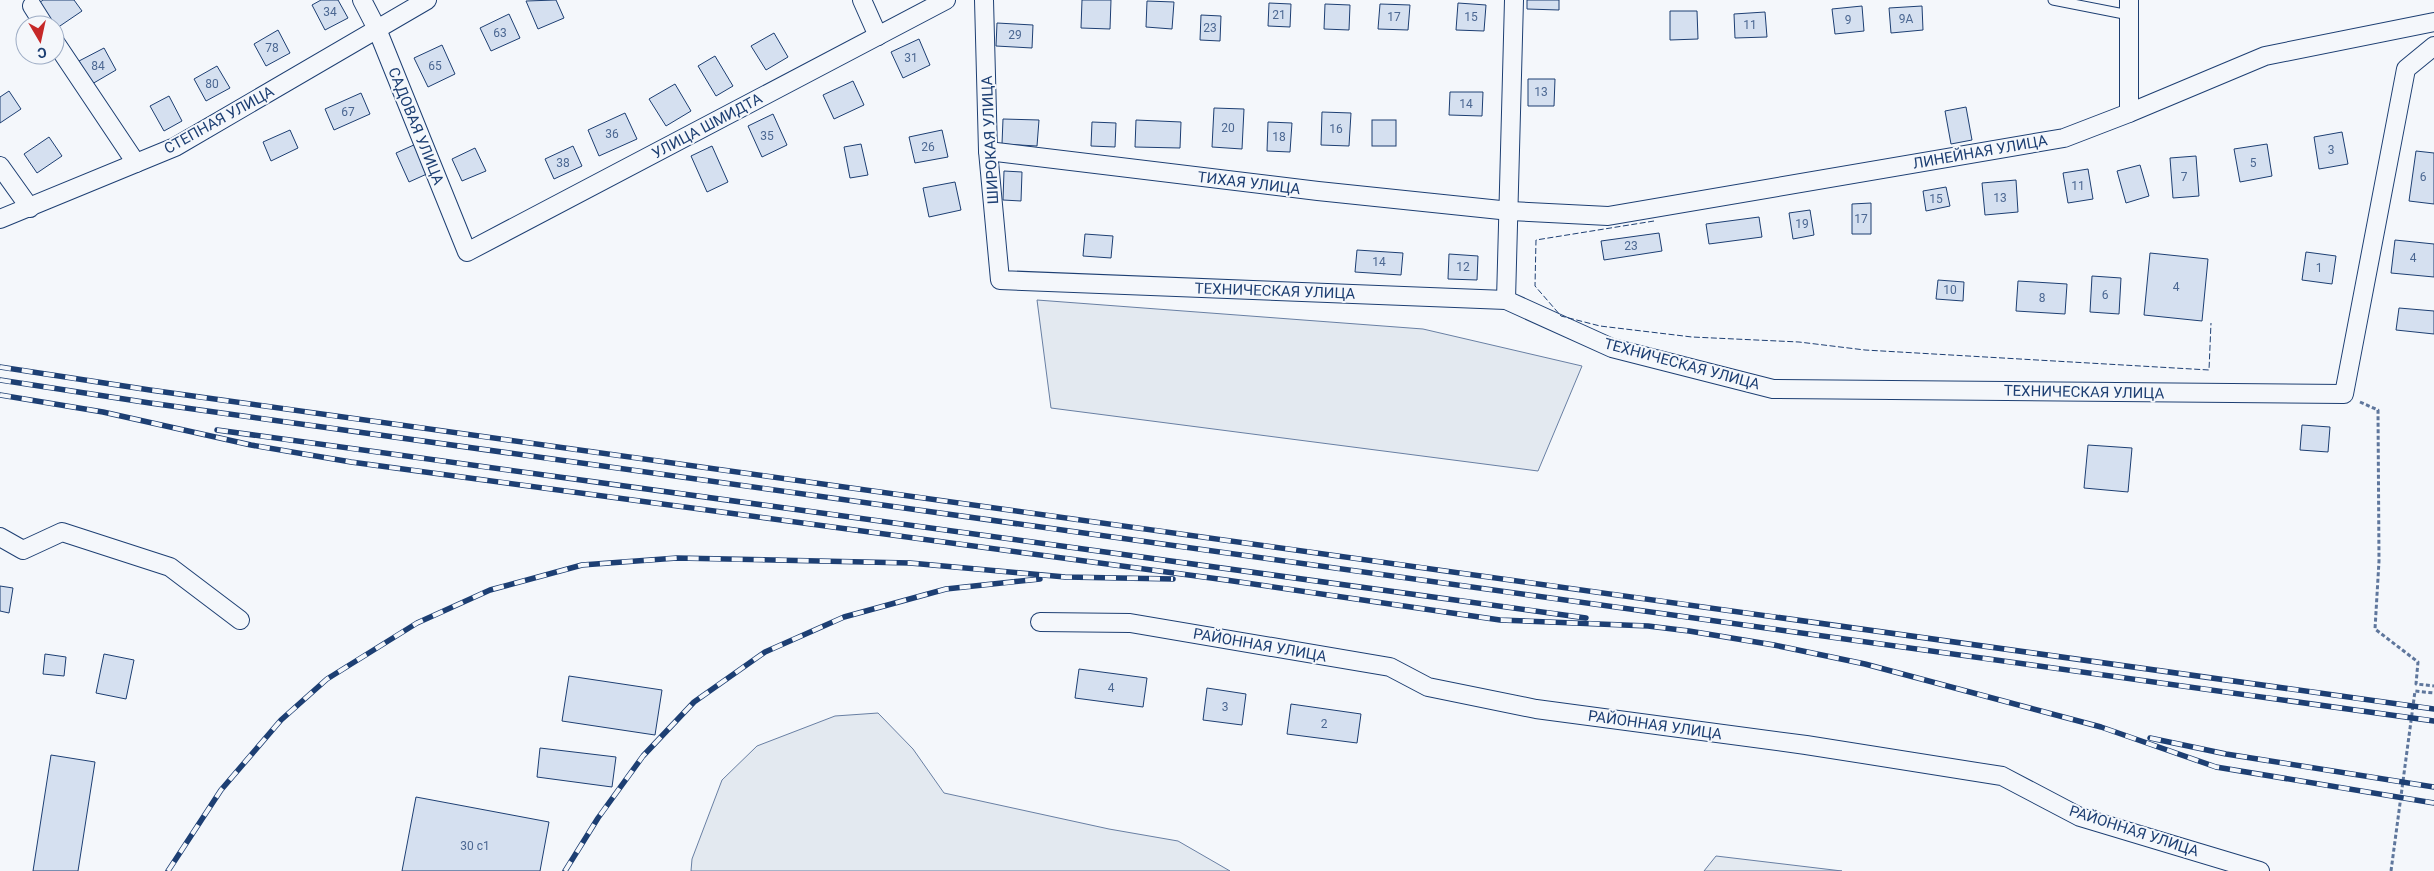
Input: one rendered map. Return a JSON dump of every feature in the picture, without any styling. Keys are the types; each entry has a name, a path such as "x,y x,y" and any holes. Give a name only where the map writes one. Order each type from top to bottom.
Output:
{"street":[{"name":"САДОВАЯ УЛИЦА","path":"362,0 377,29 467,252"},
{"name":"СТЕПНАЯ УЛИЦА","path":"0,220 175,147 427,0"},
{"path":"862,0 878,36"},
{"name":"УЛИЦА ШМИДТА","path":"467,252 946,0"},
{"name":"ШИРОКАЯ УЛИЦА","path":"984,0 988,151 1000,280"},
{"path":"1506,300 1510,211 1514,0"},
{"path":"32,6 38,15"},
{"path":"2129,7 2129,113"},
{"name":"ЛИНЕЙНАЯ УЛИЦА","path":"1510,211 1608,216 2064,138 2265,56 2434,22"},
{"path":"2344,394 2406,69 2434,46"},
{"path":"65,57 136,163"},
{"name":"ТИХАЯ УЛИЦА","path":"988,151 1318,191 1510,211"},
{"path":"0,166 30,208"},
{"name":"ТЕХНИЧЕСКАЯ УЛИЦА","path":"1000,280 1506,300 1612,348 1773,389 2344,394"},
{"path":"0,537 23,550 62,532 170,567 240,620"},
{"name":"РАЙОННАЯ УЛИЦА","path":"1040,622 1130,622 1390,667 1428,687 1536,709 1806,745 2002,776 2080,817 2260,871"}],"lane":[{"path":"2053,0 2129,7"}],"path":[{"path":"2344,394 2378,410 2380,561 2375,629 2418,662 2416,684 2434,686"},
{"path":"2391,871 2415,691 2434,692"}],"shaded area":[{"path":"1037,300 1423,329 1582,366 1538,471 1051,408"},
{"path":"878,713 913,749 944,793 1109,829 1178,841 1230,871 691,871 692,859 722,780 757,746 835,716"},
{"path":"1716,856 1842,871 1704,871"}],"building":[{"path":"43,0 74,0 82,11 65,23 65,15 48,15 39,3"},
{"path":"321,0 338,0 348,18 325,30 312,5"},
{"path":"556,0 564,18 538,29 526,1"},
{"path":"1082,0 1111,0 1110,29 1081,28"},
{"path":"1527,0 1559,0 1559,10 1527,9"},
{"path":"1147,1 1174,2 1172,29 1146,27"},
{"path":"1269,3 1291,4 1290,27 1268,26"},
{"path":"1458,3 1486,5 1484,31 1456,30"},
{"path":"1325,4 1350,5 1349,30 1324,29"},
{"path":"1380,4 1410,5 1408,30 1378,29"},
{"path":"1862,6 1864,31 1835,34 1832,9"},
{"path":"1922,6 1923,30 1891,33 1889,8"},
{"path":"1670,11 1697,11 1698,39 1670,40"},
{"path":"1765,12 1767,37 1735,38 1734,14"},
{"path":"509,14 520,38 491,51 480,28"},
{"path":"1201,15 1221,16 1220,41 1200,40"},
{"path":"997,23 1033,25 1032,48 996,46"},
{"path":"278,30 290,53 266,66 254,44"},
{"path":"774,33 788,57 766,70 751,46"},
{"path":"919,39 930,65 903,78 891,52"},
{"path":"442,45 455,74 428,87 414,58"},
{"path":"104,48 116,70 92,84 79,61"},
{"path":"715,56 733,86 716,96 698,66"},
{"path":"217,66 230,88 206,101 194,79"},
{"path":"1528,79 1555,79 1554,106 1528,106"},
{"path":"853,81 864,105 834,119 823,95"},
{"path":"675,84 691,111 666,126 649,99"},
{"path":"9,91 21,109 0,123 0,97"},
{"path":"1450,92 1483,92 1482,116 1449,115"},
{"path":"361,93 370,114 334,130 325,109"},
{"path":"169,96 182,121 164,131 150,106"},
{"path":"1966,107 1972,140 1951,144 1945,111"},
{"path":"1214,108 1244,109 1242,149 1212,147"},
{"path":"1322,112 1351,113 1349,146 1321,145"},
{"path":"625,113 637,139 599,156 588,130"},
{"path":"773,114 787,145 762,157 748,126"},
{"path":"1003,119 1039,120 1037,146 1002,144"},
{"path":"1136,120 1181,122 1180,148 1135,147"},
{"path":"1372,120 1396,120 1396,146 1372,146"},
{"path":"1092,122 1116,123 1115,147 1091,146"},
{"path":"1268,122 1292,123 1290,152 1267,151"},
{"path":"290,130 298,148 271,161 263,142"},
{"path":"942,130 948,157 915,163 909,137"},
{"path":"2342,132 2348,164 2319,169 2314,137"},
{"path":"49,137 62,156 37,173 24,154"},
{"path":"416,144 429,173 409,182 396,153"},
{"path":"861,144 868,175 850,178 844,147"},
{"path":"2267,144 2272,176 2240,182 2234,149"},
{"path":"573,146 582,166 554,179 545,159"},
{"path":"712,146 728,182 707,192 691,156"},
{"path":"475,148 486,171 462,181 452,159"},
{"path":"2416,151 2434,153 2434,204 2409,201"},
{"path":"2196,156 2199,196 2173,198 2170,158"},
{"path":"2140,165 2149,196 2126,203 2117,171"},
{"path":"2088,169 2093,199 2068,203 2063,173"},
{"path":"1004,171 1022,172 1021,201 1003,200"},
{"path":"2016,180 2018,212 1985,215 1982,183"},
{"path":"955,182 961,210 929,217 923,188"},
{"path":"1946,187 1950,206 1926,211 1923,191"},
{"path":"1871,203 1871,234 1852,234 1852,204"},
{"path":"1810,210 1814,235 1793,239 1789,213"},
{"path":"1759,217 1762,237 1709,244 1706,224"},
{"path":"1659,233 1662,251 1604,260 1601,241"},
{"path":"1085,234 1113,236 1111,258 1083,256"},
{"path":"2395,240 2434,244 2434,277 2391,273"},
{"path":"1357,250 1403,253 1401,275 1355,272"},
{"path":"2306,252 2336,256 2332,284 2302,280"},
{"path":"2150,253 2208,259 2202,321 2144,315"},
{"path":"1449,254 1478,256 1477,280 1448,279"},
{"path":"2092,276 2121,278 2119,314 2090,312"},
{"path":"1938,280 1964,282 1963,301 1936,299"},
{"path":"2018,281 2067,284 2065,314 2016,311"},
{"path":"2399,308 2434,311 2434,334 2396,330"},
{"path":"2302,425 2330,427 2328,452 2300,450"},
{"path":"2088,445 2132,448 2128,492 2084,488"},
{"path":"0,586 13,588 9,613 0,611"},
{"path":"45,654 66,657 64,676 43,674"},
{"path":"104,654 134,660 126,699 96,693"},
{"path":"1079,669 1147,678 1143,707 1075,698"},
{"path":"569,676 662,690 655,735 562,721"},
{"path":"1207,688 1246,694 1242,725 1203,720"},
{"path":"1291,704 1361,714 1357,743 1287,734"},
{"path":"540,748 616,757 612,787 537,777"},
{"path":"51,755 95,762 78,871 33,871"},
{"path":"416,797 549,822 540,871 402,871"}],"railway":[{"path":"0,367 150,390 2434,709"},
{"path":"0,380 150,403 2434,721"},
{"path":"0,395 103,412 251,445 351,462 1226,580 1500,620 1648,626 1774,645 1865,664 2101,727 2216,767 2434,803"},
{"path":"217,430 1586,618"},
{"path":"168,871 221,790 281,720 327,679 417,623 490,590 582,565 677,558 910,563 1065,577 1173,579"},
{"path":"565,871 598,818 643,756 694,702 765,652 844,617 946,589 1040,579"},
{"path":"2150,738 2226,754 2434,787"}],"fence":[{"path":"1654,221 1536,240 1535,286 1561,316 1600,326 1692,337 1799,342 1865,350 2209,370 2211,323"}]}
